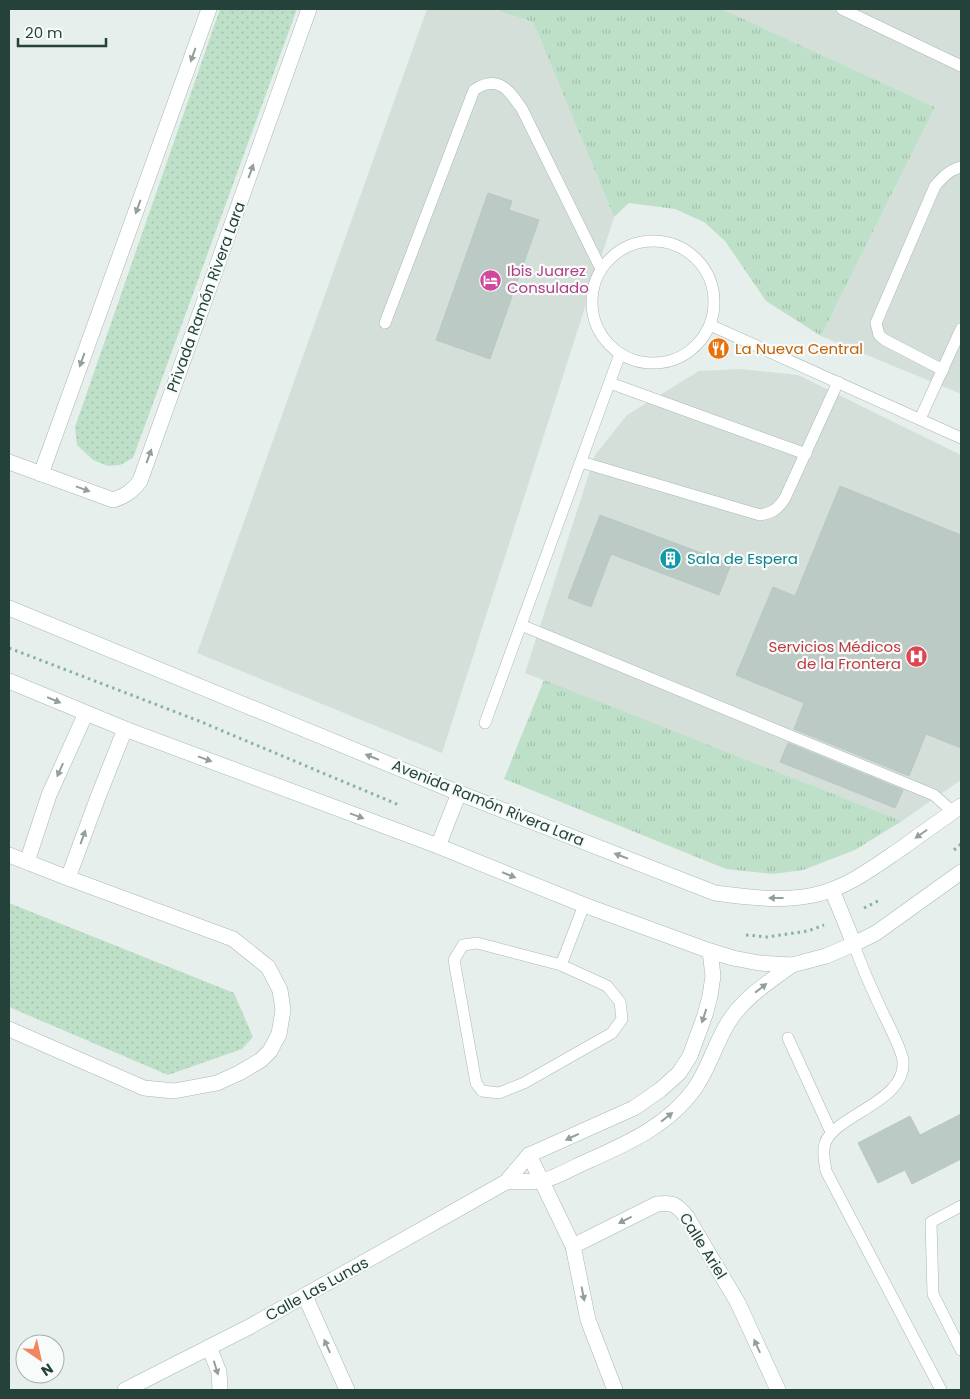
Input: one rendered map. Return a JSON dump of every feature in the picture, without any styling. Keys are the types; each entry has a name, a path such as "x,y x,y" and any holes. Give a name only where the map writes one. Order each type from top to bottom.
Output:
{"street":[{"path":"41,474 209,9"},
{"name":"Privada Ramón Rivera Lara","path":"9,462 113,500 125,497 140,481 310,9"},
{"name":"Avenida Ramón Rivera Lara","path":"9,608 459,793 715,893 755,898 791,898 832,890 875,867 957,809"},
{"path":"9,681 125,729 438,846 584,905 733,958 758,963 792,965 826,956 876,933 961,872"},
{"path":"26,862 50,795 86,713"},
{"path":"68,878 125,729"},
{"path":"438,846 459,793"},
{"path":"9,855 234,939 268,967 280,990 283,1010 279,1034 270,1051 261,1060 217,1083 174,1091 144,1088 9,1029"},
{"path":"832,890 854,944"},
{"name":"Calle Las Lunas","path":"125,1390 249,1327 506,1182 529,1155 634,1108 660,1090 680,1073 690,1056 705,1015 713,976 710,951"},
{"name":"Calle Las Lunas","path":"506,1182 542,1181 626,1144 670,1116 687,1100 696,1088 706,1071 727,1024 737,1010 756,991 792,965"},
{"path":"529,1155 573,1246 588,1320 615,1390"},
{"name":"Calle Ariel","path":"573,1246 656,1204 669,1203 678,1207 738,1303 778,1390"},
{"path":"305,1296 347,1390"},
{"path":"209,1347 219,1372 220,1390"}],"lane":[{"path":"842,9 961,66"},
{"path":"385,323 474,90 483,84 493,83 504,87 522,109 601,269"},
{"path":"943,370 885,340 879,335 876,323 935,186 953,169 961,167"},
{"path":"643,241 669,243 692,254 708,274 714,299 710,324 699,343 682,356 661,362 640,362 620,354 603,338 593,316 592,292 601,269 619,251 643,241"},
{"path":"710,324 961,438"},
{"path":"920,419 961,330"},
{"path":"485,723 620,354"},
{"path":"581,462 760,516 770,514 780,507 785,498 838,382"},
{"path":"610,383 806,454"},
{"path":"521,625 934,795 957,809"},
{"path":"560,966 584,905"},
{"path":"477,943 560,966 607,986 620,1002 622,1019 612,1032 524,1083 499,1093 482,1091 476,1082 454,960 463,946 477,943"},
{"path":"854,944 864,974 894,1037 903,1061 901,1077 889,1092 831,1132 824,1147 826,1171 941,1390"},
{"path":"788,1038 831,1132"},
{"path":"961,1206 931,1222 933,1294 961,1350"}],"shaded area":[{"path":"427,9 493,9 533,22 614,217 442,753 197,653"},
{"path":"722,9 961,9 961,394 821,336 935,107"},
{"path":"740,369 798,375 961,455 961,780 902,821 525,673 595,455 627,415 699,371"}],"green space":[{"path":"220,9 297,9 133,458 120,465 108,466 93,460 77,445 75,427"},
{"path":"493,9 722,9 935,107 821,336 766,301 725,241 704,222 675,209 629,203 614,217 533,22"},
{"path":"544,680 902,821 855,850 803,870 773,874 726,869 504,779"},
{"path":"9,903 234,993 253,1037 242,1049 168,1075 9,1007"}],"building":[{"path":"488,193 512,201 509,210 539,220 490,359 436,340"},
{"path":"840,486 961,535 961,748 926,734 909,776 794,729 804,703 736,675 773,587 795,596"},
{"name":"Sala de Espera","path":"600,515 731,564 719,595 611,554 591,607 568,598"},
{"path":"788,743 903,790 895,808 780,762"},
{"path":"961,1114 961,1159 912,1184 905,1170 878,1183 858,1143 910,1116 920,1135"}],"place":[{"name":"Ibis Juarez Consulado","path":"491,280"},
{"name":"La Nueva Central","path":"719,349"},
{"name":"Sala de Espera","path":"671,559"},
{"name":"Servicios Médicos de la Frontera","path":"917,656"}]}
